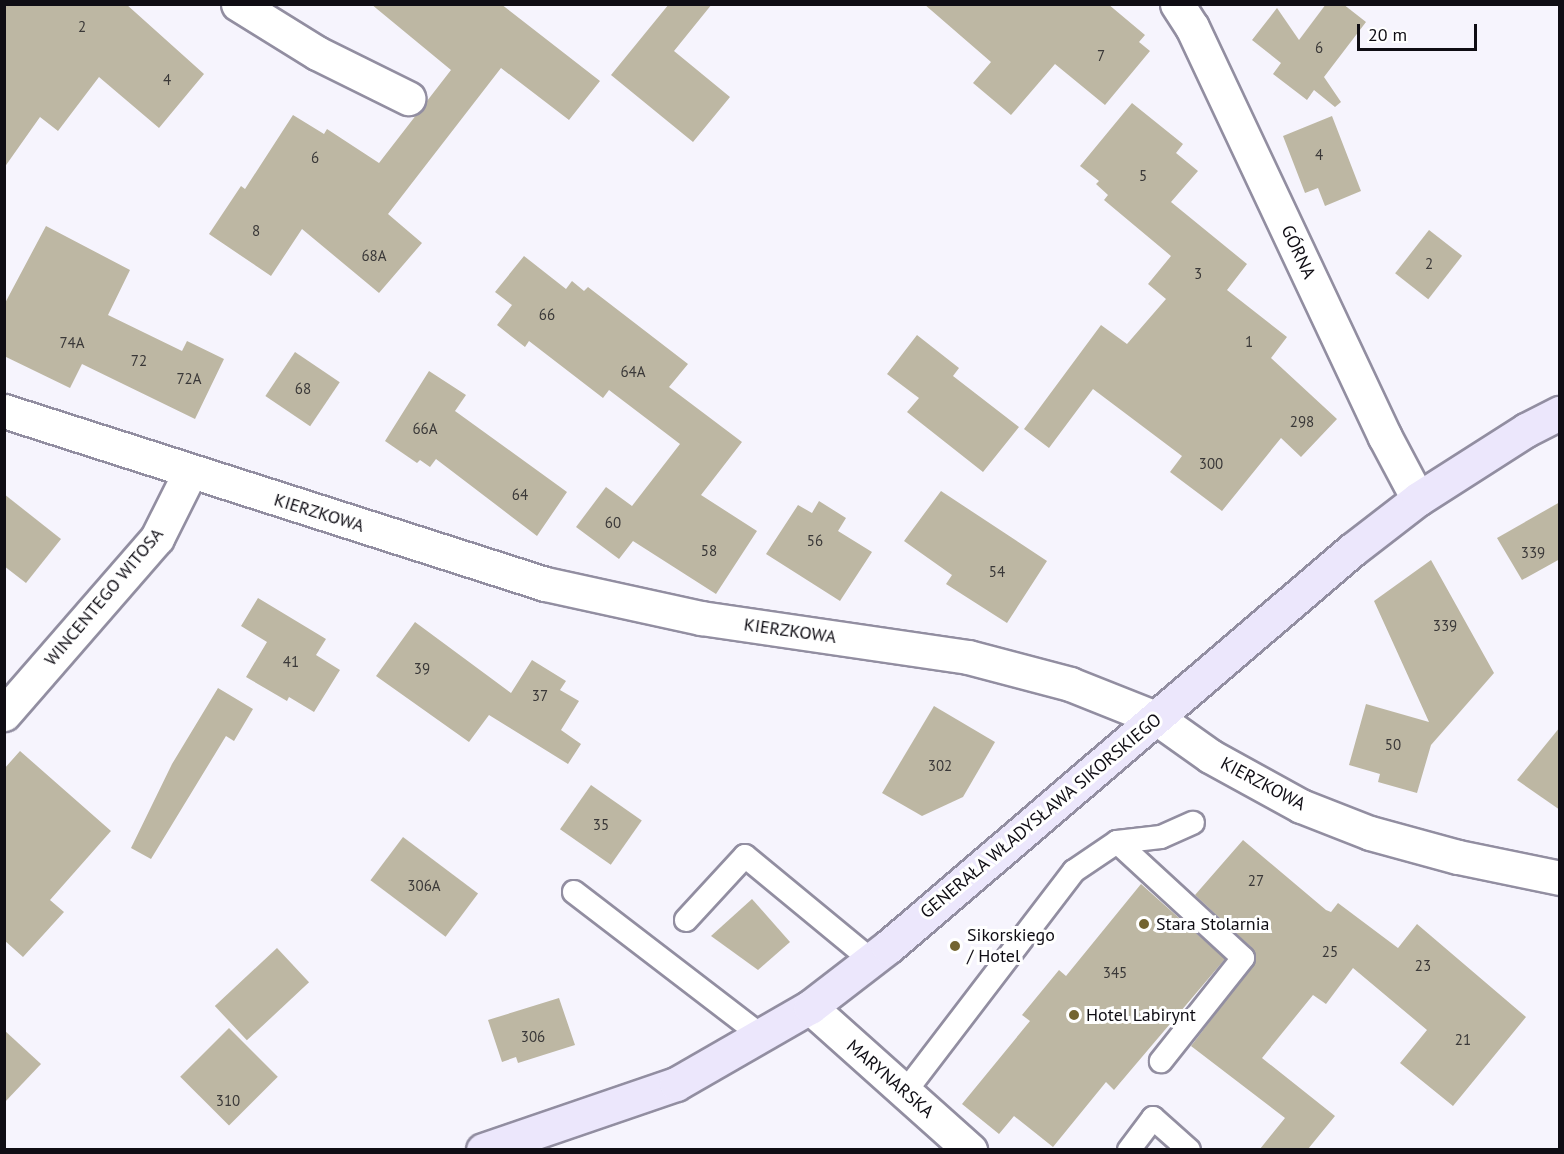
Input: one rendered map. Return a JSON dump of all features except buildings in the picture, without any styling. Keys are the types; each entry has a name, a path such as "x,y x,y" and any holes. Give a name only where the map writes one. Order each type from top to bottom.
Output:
{"street":[{"path":"238,4 308,48 408,98"},
{"name":"GÓRNA","path":"1177,4 1192,27 1385,437 1418,500"},
{"name":"KIERZKOWA","path":"4,411 545,584 701,618 968,657 1070,684 1158,719 1210,756 1301,806 1370,833 1458,857 1560,878"},
{"name":"GENERAŁA WŁADYSŁAWA SIKORSKIEGO","path":"483,1149 676,1084 763,1037 810,1006 871,960 1158,719 1294,597 1418,500 1526,430 1560,413"},
{"name":"WINCENTEGO WITOSA","path":"4,714 157,537 190,472"},
{"name":"MARYNARSKA","path":"810,1006 970,1149"}],"lane":[{"path":"905,1092 1074,871 1117,842 1161,837 1193,823"},
{"path":"1117,842 1243,958 1161,1060"},
{"path":"686,920 745,856 871,960"},
{"path":"574,892 763,1037"},
{"path":"1129,1149 1153,1118 1189,1149"}],"place":[{"name":"Stara Stolarnia","path":"1144,924"},
{"name":"Sikorskiego / Hotel","path":"955,946"},
{"name":"Hotel Labirynt","path":"1074,1015"}]}
